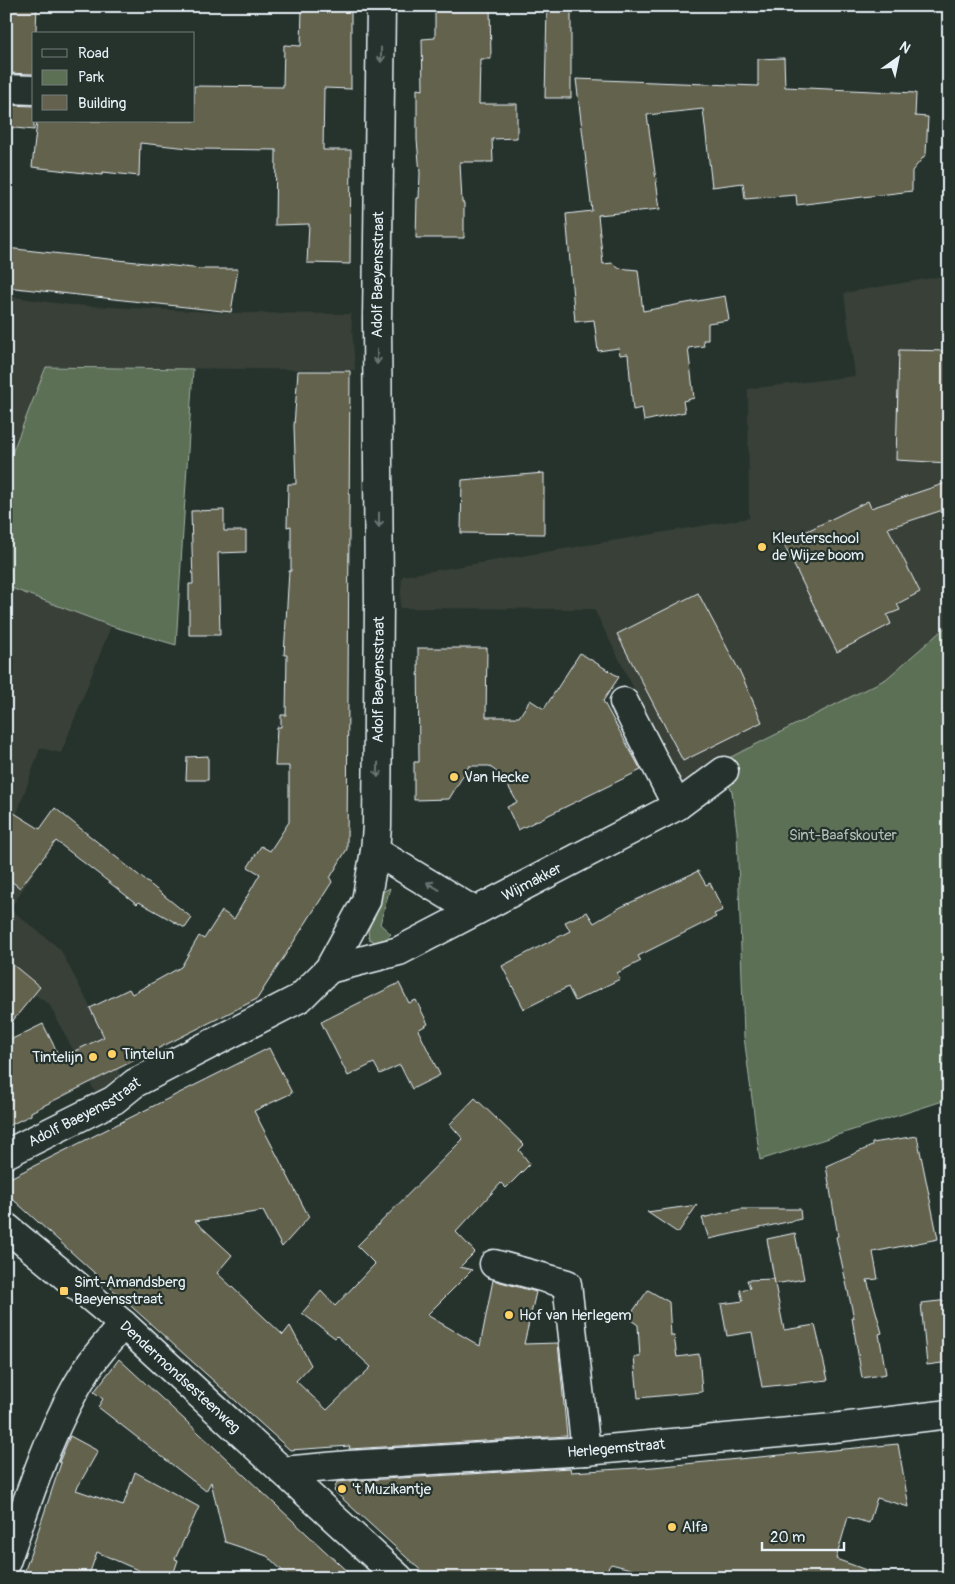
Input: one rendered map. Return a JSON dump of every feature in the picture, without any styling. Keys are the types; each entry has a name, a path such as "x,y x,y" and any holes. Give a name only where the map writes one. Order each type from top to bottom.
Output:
{"street":[{"name":"Adolf Baeyensstraat","path":"6,1154 114,1100 135,1083 300,998 330,969 366,901 375,851 379,602 377,320 381,6"},
{"path":"6,89 32,90"},
{"path":"624,702 677,806"},
{"name":"Wijmakker","path":"330,969 399,951 677,806 724,771"},
{"path":"375,851 474,911"},
{"name":"Dendermondsesteenweg","path":"6,1227 123,1324 399,1578"},
{"path":"494,1264 567,1284 586,1451"},
{"path":"6,1562 37,1475 67,1406 88,1368 123,1324"},
{"name":"Herlegemstraat","path":"283,1471 349,1465 586,1451 833,1428 949,1414"}],"shaded area":[{"name":"Kleuterschool de Wijze boom","path":"949,275 949,624 886,679 681,783 594,609 400,608 402,576 749,518 748,389 855,376 844,293"},
{"path":"6,296 70,305 232,313 351,314 355,370 46,367 6,468"},
{"path":"6,586 111,626 61,753 40,748 17,814 40,829 22,854 39,864 10,909 60,949 87,1001 122,1079 95,1092 49,1004 34,994 39,986 6,959"}],"green space":[{"path":"46,367 193,369 176,645 111,626 6,586 6,468"},
{"name":"Sint-Baafskouter","path":"949,624 949,1099 760,1160 744,1037 737,831 732,792 719,763 886,679"},
{"path":"390,888 380,924 391,934 380,944 369,939 368,931 382,892"}],"building":[{"path":"12,6 37,6 36,32 32,32 32,74 6,73"},
{"path":"435,6 490,6 491,59 480,59 479,104 517,104 517,138 492,139 493,162 460,162 462,202 464,203 464,238 416,238 420,173 417,140 417,89 423,90 422,39 435,38"},
{"path":"547,6 571,6 571,98 545,98"},
{"path":"302,9 351,10 351,89 324,88 323,150 351,150 350,264 307,263 309,224 275,225 276,150 199,149 140,143 139,176 103,172 102,175 32,167 37,122 195,122 195,86 283,87 284,45 301,46"},
{"path":"784,58 785,87 916,93 915,116 928,117 926,154 912,171 912,191 797,205 796,195 745,199 743,183 712,187 703,109 647,115 660,209 598,215 603,264 613,263 618,268 638,270 643,311 725,296 729,320 708,323 708,340 703,340 704,346 688,348 694,398 683,401 685,412 644,421 642,408 633,410 628,354 620,355 619,348 598,351 594,320 575,322 566,214 592,211 576,79 758,86 758,59"},
{"path":"6,105 32,106 34,130 6,127"},
{"path":"6,248 202,269 238,269 231,312 6,287"},
{"path":"899,350 949,351 949,463 896,460"},
{"path":"298,371 350,371 347,849 330,878 332,882 257,999 31,1112 31,1115 6,1127 6,1042 43,1024 60,1058 104,1037 90,1008 129,989 132,994 181,967 199,936 204,939 222,911 234,919 260,874 248,867 261,846 270,851 289,822 289,766 275,766 277,727 281,727 281,715 286,715 287,655 284,655 289,571 291,571 291,526 287,527 288,484 296,484 294,426"},
{"path":"544,473 544,534 461,533 462,480"},
{"path":"949,482 949,508 888,528 920,592 897,604 900,610 887,615 891,624 837,652 783,543 868,501 871,508"},
{"path":"224,510 224,531 246,531 246,552 218,553 220,635 189,635 189,584 193,584 191,511"},
{"path":"698,593 741,674 762,722 683,761 617,634"},
{"path":"418,648 487,648 486,717 519,717 530,700 544,709 580,653 619,677 603,701 641,770 518,830 507,807 517,802 503,777 489,766 469,766 449,799 414,800 414,762 419,762"},
{"path":"208,756 208,780 186,780 187,757"},
{"path":"6,808 40,829 55,808 192,918 185,928 139,902 137,904 56,841 20,888 6,877"},
{"path":"698,871 706,885 710,883 723,910 714,914 716,917 638,956 641,961 617,973 620,979 575,1001 568,987 524,1009 502,966 570,931 565,922 587,912 594,923 621,907"},
{"path":"6,959 40,987 6,1029"},
{"path":"399,983 409,1003 416,1000 428,1024 418,1030 440,1075 412,1089 400,1065 380,1074 374,1063 348,1076 321,1022"},
{"path":"269,1048 292,1093 254,1111 309,1217 282,1247 263,1211 195,1221 232,1255 217,1273 283,1335 290,1326 311,1365 296,1381 327,1410 371,1367 337,1336 335,1338 302,1313 321,1291 335,1306 375,1264 357,1246 463,1139 450,1124 475,1098 524,1145 519,1150 530,1164 506,1188 501,1183 456,1232 475,1252 460,1267 472,1270 427,1315 480,1346 493,1280 536,1292 524,1344 558,1343 567,1436 349,1449 350,1446 290,1450 6,1193 8,1179"},
{"path":"917,1136 938,1239 873,1252 878,1279 867,1280 882,1333 879,1334 886,1374 862,1378 852,1318 854,1318 836,1237 838,1236 826,1166 872,1146 872,1143"},
{"path":"697,1205 678,1233 647,1212"},
{"path":"741,1209 800,1209 801,1219 709,1239 702,1218"},
{"path":"795,1233 804,1279 775,1284 767,1239"},
{"path":"774,1279 784,1330 815,1325 828,1380 762,1387 752,1332 727,1336 721,1304 743,1301 740,1290 750,1288 747,1280"},
{"path":"648,1290 669,1302 671,1336 674,1336 677,1357 699,1354 702,1392 638,1398 634,1357 640,1357 638,1325 628,1318"},
{"path":"949,1300 949,1362 927,1365 921,1303"},
{"path":"119,1359 354,1578 290,1578 267,1556 225,1542 211,1482 206,1491 98,1407 103,1399 94,1392"},
{"path":"70,1436 98,1451 76,1490 123,1506 135,1472 199,1507 175,1559 178,1560 172,1578 137,1578 140,1571 97,1552 88,1578 38,1578 24,1573 61,1463 59,1462"},
{"path":"898,1444 909,1507 877,1498 869,1523 848,1517 836,1559 880,1575 879,1578 646,1578 646,1573 611,1564 601,1578 559,1576 556,1578 429,1578 334,1491 337,1482 570,1468 571,1472 653,1467"}],"place":[{"name":"Kleuterschool de Wijze boom","path":"762,547"},
{"name":"Van Hecke","path":"454,777"},
{"name":"Tintelun","path":"112,1054"},
{"name":"Tintelijn","path":"93,1057"},
{"name":"Sint-Amandsberg Baeyensstraat","path":"64,1291"},
{"name":"Hof van Herlegem","path":"509,1315"},
{"name":"'t Muzikantje","path":"342,1489"},
{"name":"Alfa","path":"672,1527"}]}
